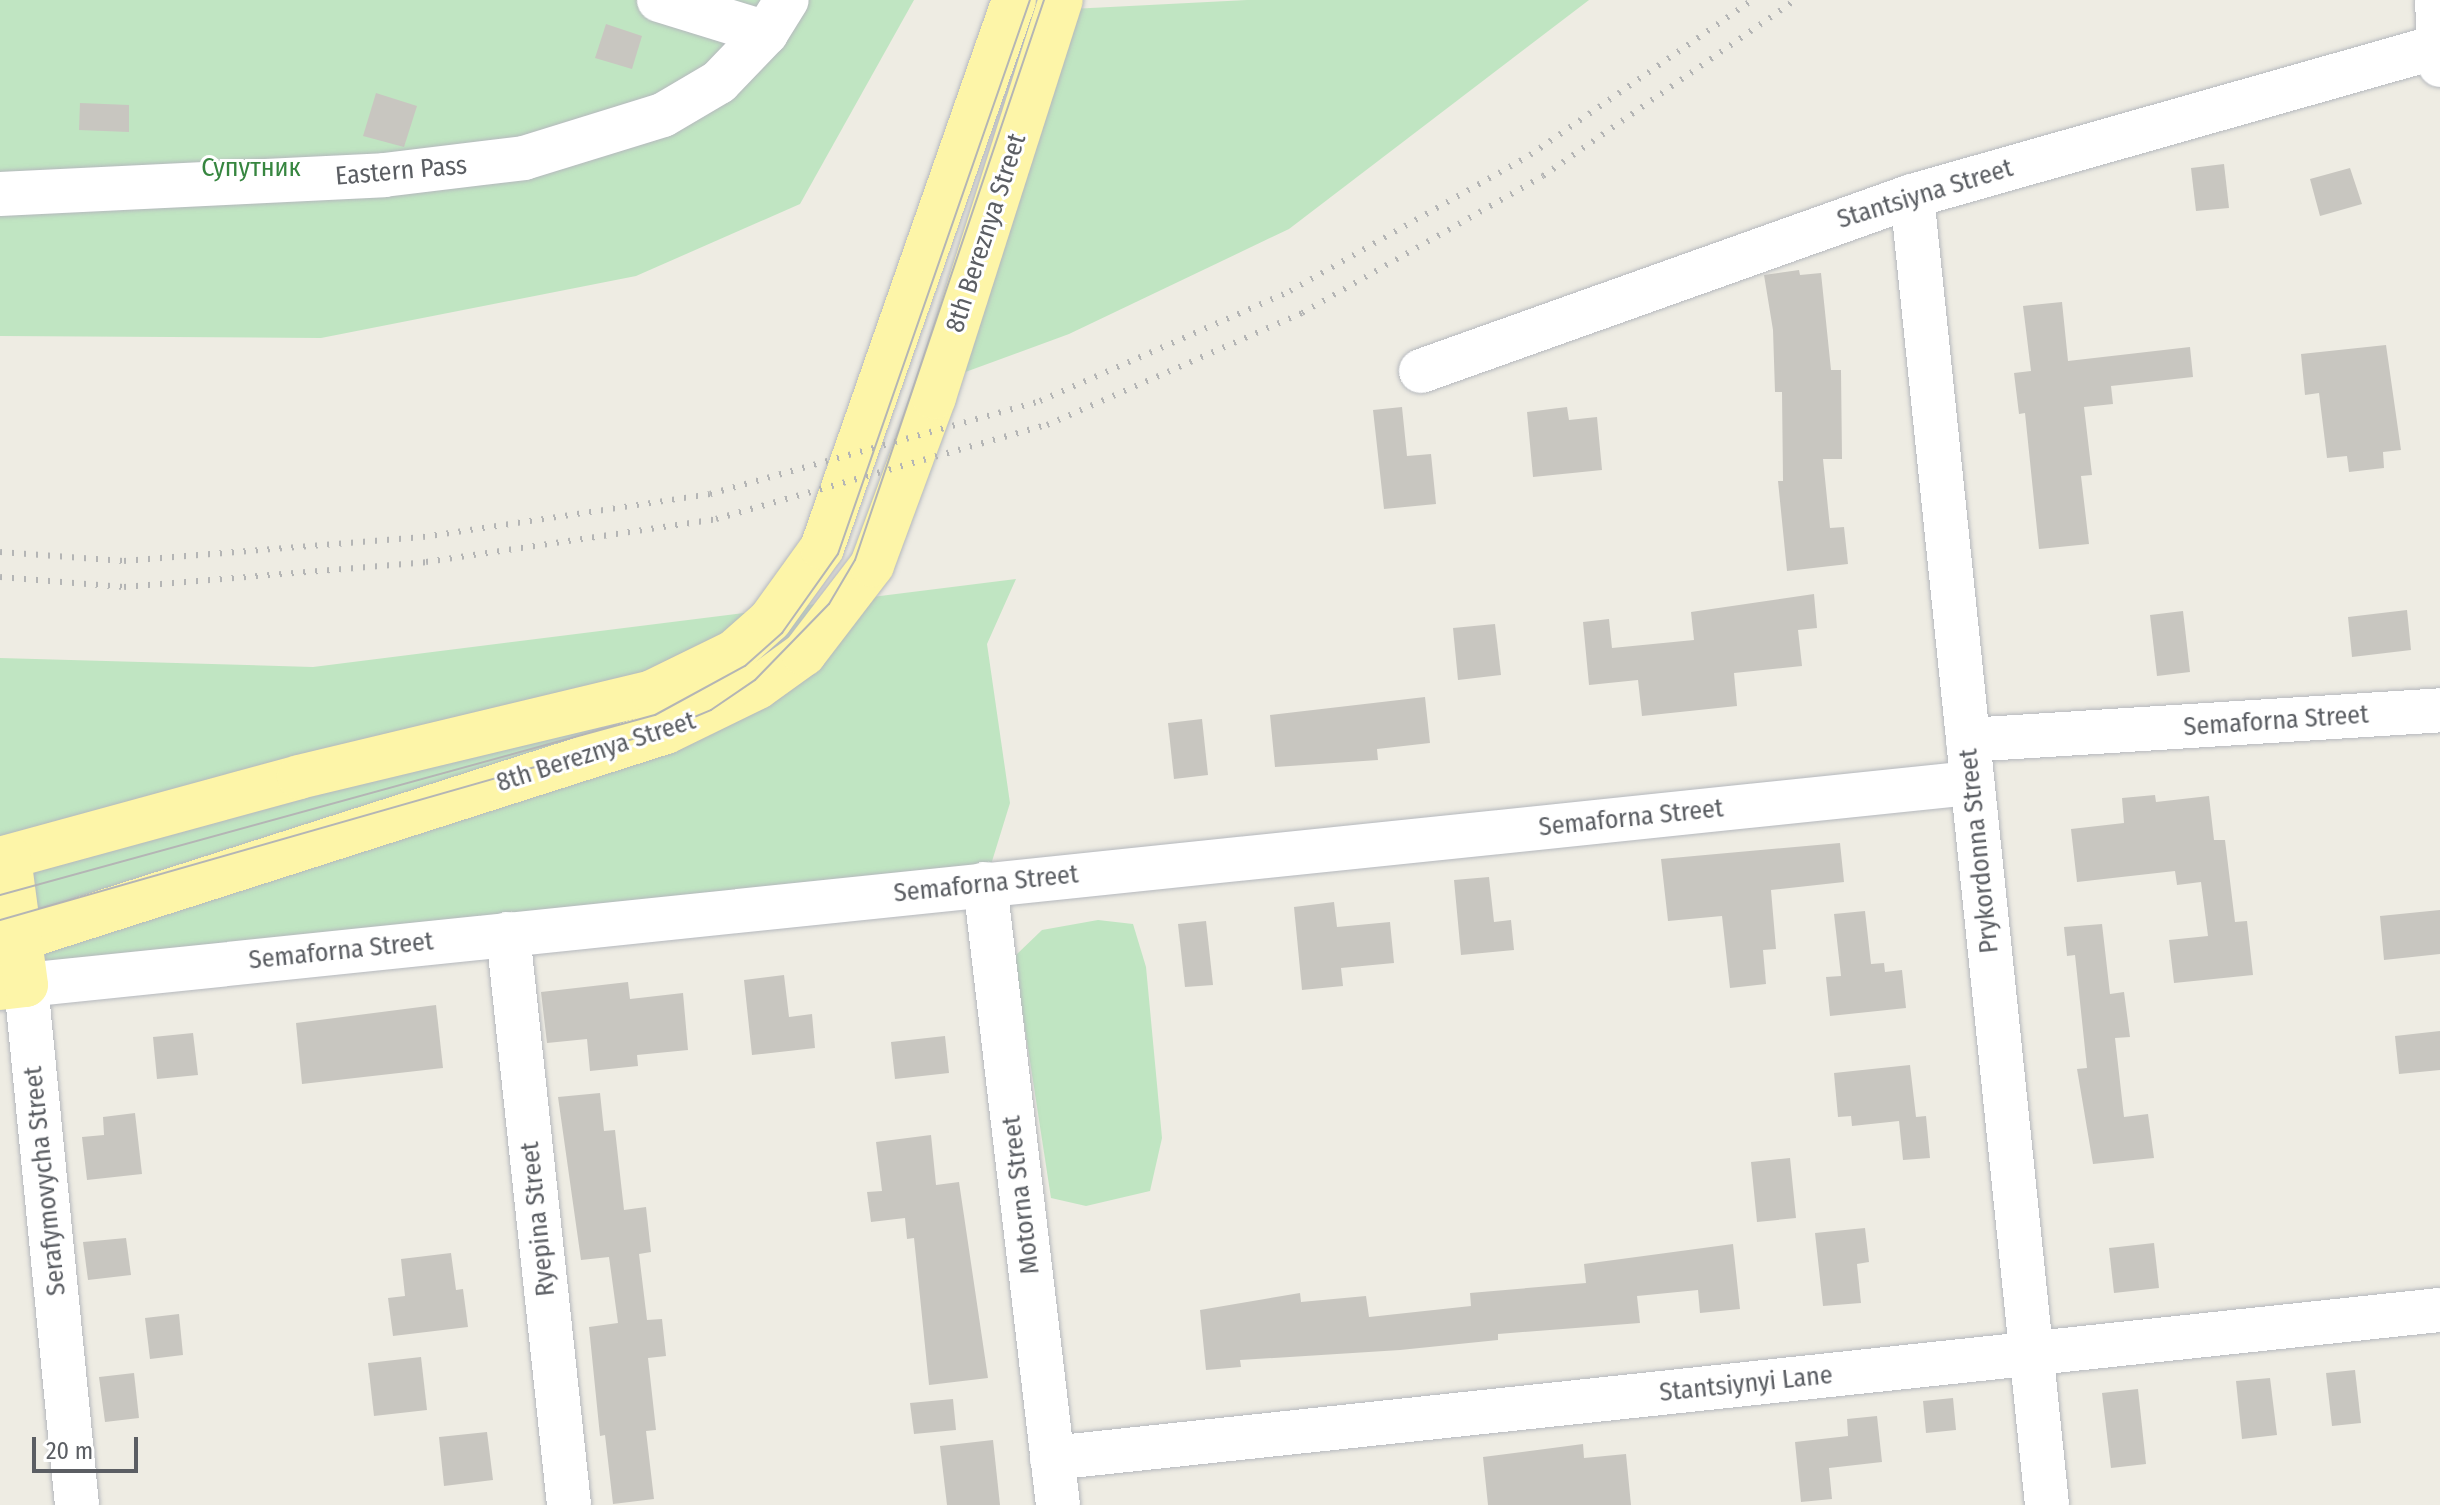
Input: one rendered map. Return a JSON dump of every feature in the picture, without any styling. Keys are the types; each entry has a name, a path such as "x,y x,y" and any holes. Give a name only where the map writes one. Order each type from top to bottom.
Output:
{"main road":[{"name":"8th Bereznya Street","path":"4,858 299,777 652,692 734,652 777,611 822,548 1014,0"},
{"name":"8th Bereznya Street","path":"10,942 135,898 666,732 758,687 804,654 841,612 872,565 934,397 1061,0"},
{"name":"Serafymovycha Street","path":"4,858 13,986"}],"street":[{"path":"659,0 777,17"},
{"path":"2437,0 2439,52"},
{"name":"Eastern Pass","path":"0,194 384,175 524,158 663,115 719,82 777,17"},
{"name":"Stantsiyna Street","path":"1421,371 1912,196 2439,52"},
{"name":"Prykordonna Street","path":"1912,196 2047,1505"},
{"name":"Semaforna Street","path":"13,986 985,884 1970,762 2440,710"},
{"name":"Motorna Street","path":"985,884 1058,1505"},
{"name":"Ryepina Street","path":"508,934 569,1505"},
{"name":"Serafymovycha Street","path":"13,986 77,1505"},
{"name":"Stantsiynyi Lane","path":"1052,1458 2440,1310"}],"green space":[{"name":"Супутник","path":"0,0 914,0 800,204 636,276 321,338 0,336"},
{"path":"1247,0 1589,0 1289,229 1069,334 949,378 1071,9"},
{"path":"1016,579 987,644 1010,803 985,884 0,994 0,658 313,667"},
{"path":"1098,920 1133,924 1146,967 1162,1138 1150,1191 1086,1206 1051,1198 1014,957 1042,930"}],"building":[{"path":"606,24 642,36 632,69 595,58"},
{"path":"376,93 417,106 404,147 363,136"},
{"path":"80,103 129,105 129,132 79,130"},
{"path":"2224,164 2229,208 2196,211 2191,168"},
{"path":"2350,168 2362,204 2320,216 2310,179"},
{"path":"1799,270 1800,275 1821,273 1831,370 1841,370 1842,459 1823,459 1830,528 1844,527 1848,564 1787,571 1778,481 1783,481 1782,392 1775,392 1773,330 1764,275"},
{"path":"2062,302 2068,361 2190,347 2193,377 2111,386 2113,404 2084,407 2092,475 2081,476 2089,544 2039,549 2025,413 2019,414 2014,373 2031,371 2023,306"},
{"path":"2386,345 2401,450 2383,452 2384,468 2349,472 2347,456 2327,458 2319,393 2305,395 2301,354"},
{"path":"1402,407 1407,456 1431,454 1436,504 1384,509 1373,410"},
{"path":"1567,407 1569,420 1597,417 1602,470 1533,477 1527,412"},
{"path":"1814,594 1817,628 1798,630 1802,666 1734,673 1737,706 1642,716 1638,680 1589,685 1583,622 1609,619 1612,648 1694,640 1691,612"},
{"path":"2407,610 2411,650 2352,657 2348,617"},
{"path":"2183,611 2190,672 2157,676 2150,615"},
{"path":"1495,624 1501,675 1458,680 1453,628"},
{"path":"1425,697 1430,743 1377,749 1378,760 1275,767 1270,715"},
{"path":"1202,719 1208,775 1174,779 1168,723"},
{"path":"2155,795 2156,802 2209,796 2214,840 2225,840 2235,922 2247,921 2253,975 2174,983 2169,940 2208,936 2201,882 2177,885 2175,871 2077,882 2071,829 2124,823 2122,798"},
{"path":"1840,843 1844,882 1771,890 1776,949 1763,950 1766,984 1730,988 1722,916 1668,921 1661,859"},
{"path":"1489,877 1494,922 1511,920 1514,950 1461,955 1454,880"},
{"path":"1334,902 1337,927 1390,922 1394,963 1341,968 1343,986 1302,990 1294,907"},
{"path":"2440,910 2440,954 2384,960 2380,916"},
{"path":"1865,911 1871,964 1884,963 1885,972 1902,970 1906,1008 1830,1016 1826,977 1841,976 1834,914"},
{"path":"1206,921 1213,985 1185,987 1178,924"},
{"path":"2102,924 2110,994 2124,992 2130,1037 2115,1038 2124,1117 2148,1114 2154,1158 2093,1164 2077,1069 2087,1068 2075,955 2067,956 2064,927"},
{"path":"784,975 789,1017 812,1014 815,1048 752,1055 744,980"},
{"path":"628,982 630,999 683,993 688,1050 637,1055 638,1066 590,1071 587,1039 547,1043 541,992"},
{"path":"436,1005 443,1068 302,1084 296,1023"},
{"path":"2440,1031 2440,1070 2399,1074 2395,1036"},
{"path":"193,1033 198,1075 157,1079 153,1037"},
{"path":"945,1036 949,1073 895,1079 891,1042"},
{"path":"1910,1065 1916,1117 1926,1116 1930,1158 1903,1160 1899,1121 1852,1126 1851,1116 1838,1117 1834,1073"},
{"path":"600,1093 604,1131 615,1130 624,1210 646,1207 651,1252 639,1254 647,1320 662,1319 666,1356 648,1358 656,1430 646,1431 654,1499 613,1504 605,1435 600,1436 589,1327 618,1323 609,1257 581,1260 558,1097"},
{"path":"135,1113 142,1174 87,1180 82,1137 104,1135 103,1117"},
{"path":"931,1135 936,1185 959,1182 988,1378 929,1385 914,1238 907,1239 905,1218 871,1222 867,1192 882,1191 876,1142"},
{"path":"1790,1158 1796,1218 1757,1222 1751,1162"},
{"path":"1865,1228 1869,1262 1857,1264 1861,1303 1823,1306 1815,1233"},
{"path":"126,1238 131,1275 88,1280 83,1242"},
{"path":"2154,1243 2159,1288 2114,1293 2109,1248"},
{"path":"1733,1244 1740,1309 1700,1313 1698,1290 1637,1296 1640,1323 1498,1334 1498,1340 1400,1350 1240,1360 1241,1367 1206,1370 1200,1310 1300,1293 1301,1302 1366,1296 1369,1317 1471,1306 1470,1293 1586,1283 1584,1264"},
{"path":"451,1253 456,1290 463,1289 468,1327 393,1336 388,1298 405,1296 401,1259"},
{"path":"179,1314 183,1355 150,1359 145,1318"},
{"path":"421,1357 427,1410 374,1416 368,1363"},
{"path":"2355,1370 2361,1423 2332,1426 2326,1373"},
{"path":"134,1373 139,1418 105,1422 99,1377"},
{"path":"2270,1378 2277,1435 2242,1439 2236,1381"},
{"path":"2138,1389 2146,1464 2111,1468 2102,1393"},
{"path":"1953,1398 1956,1430 1926,1433 1923,1401"},
{"path":"953,1399 956,1430 914,1434 910,1403"},
{"path":"1877,1416 1882,1462 1829,1468 1832,1499 1801,1502 1795,1442 1848,1436 1847,1419"},
{"path":"487,1432 493,1480 444,1486 439,1437"},
{"path":"993,1440 1000,1505 947,1505 940,1446"},
{"path":"1583,1444 1584,1458 1626,1454 1631,1505 1488,1505 1483,1457"}],"tram line":[{"path":"0,895 655,715 745,666 782,633 838,554 1030,0"},
{"path":"0,920 661,731 711,710 755,680 829,604 855,560 1044,0"}],"railway":[{"path":"0,552 124,561 423,537 710,494 1040,401 1290,291 1530,155 1752,0"},
{"path":"0,577 124,587 426,562 716,519 1047,425 1302,313 1543,176 1795,0"}]}
